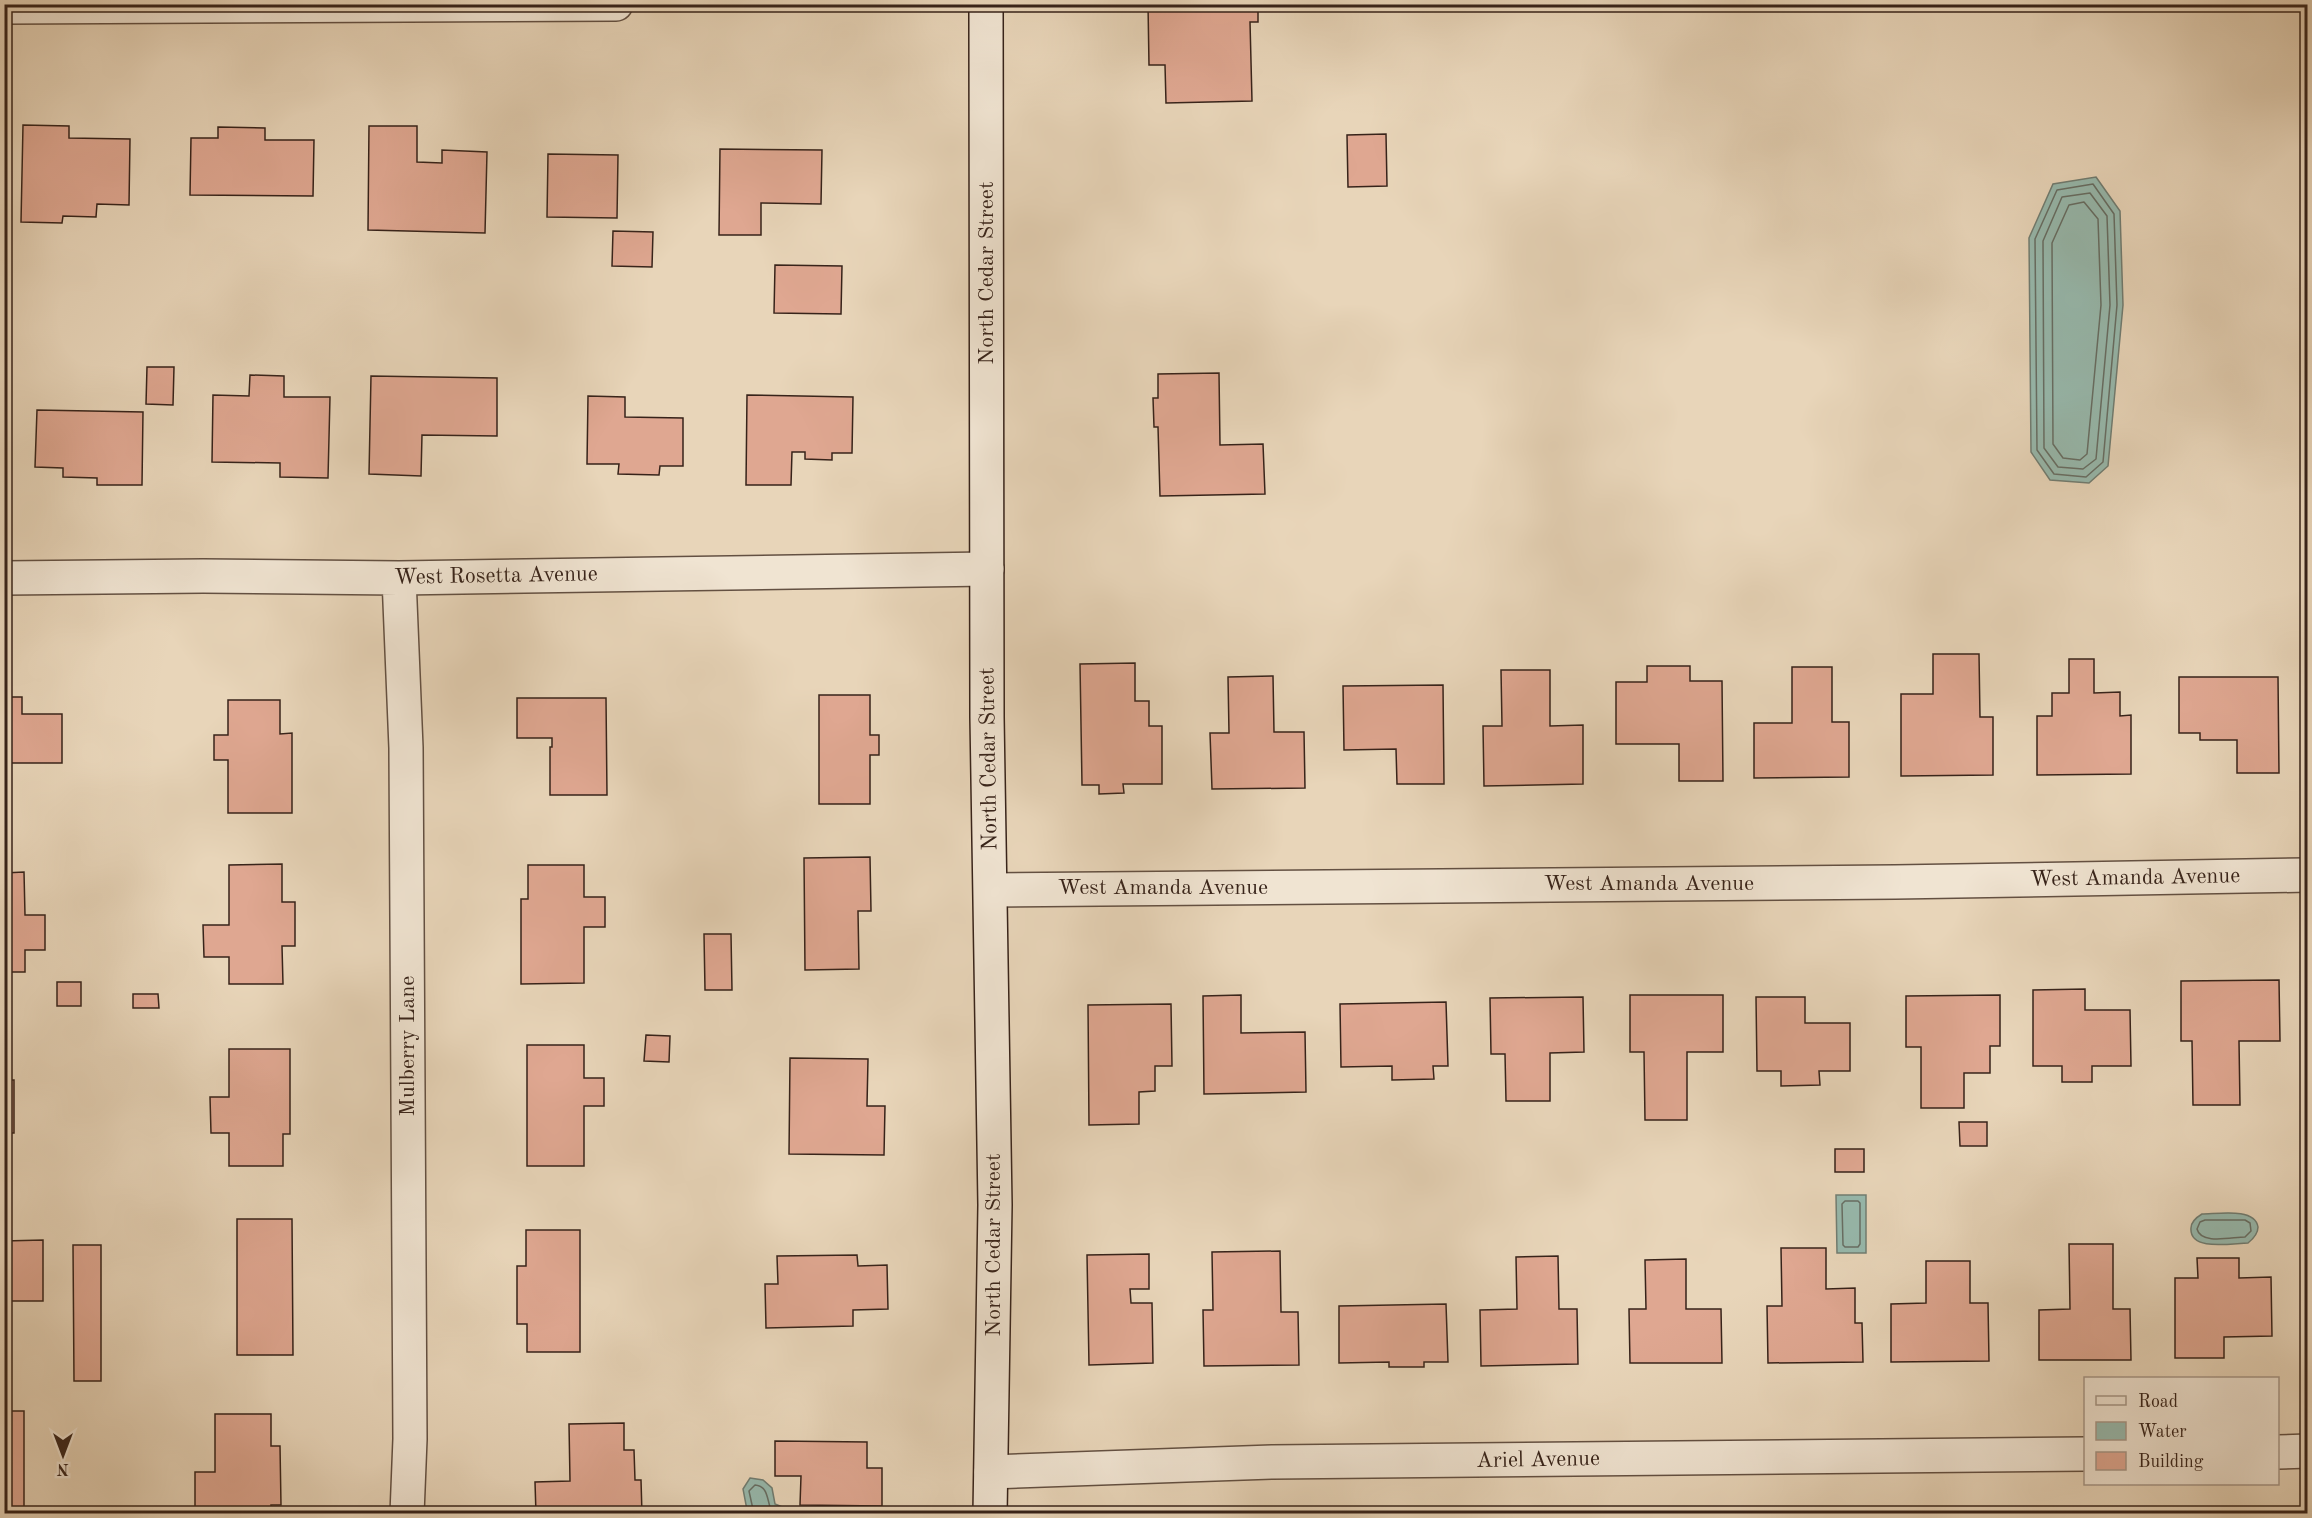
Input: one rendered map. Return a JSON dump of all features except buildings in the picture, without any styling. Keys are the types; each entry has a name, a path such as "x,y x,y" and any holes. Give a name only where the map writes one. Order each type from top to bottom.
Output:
{"street":[{"path":"4,7 616,4"},
{"name":"North Cedar Street","path":"986,4 987,717 995,1205 990,1514"},
{"name":"West Rosetta Avenue","path":"4,578 203,576 399,578 987,569"},
{"name":"Mulberry Lane","path":"399,578 406,748 410,1439 407,1514"},
{"name":"West Amanda Avenue","path":"991,890 1895,882 2307,875"},
{"path":"2279,1452 2307,1451"},
{"name":"Ariel Avenue","path":"991,1473 1272,1462 2084,1454"}],"water":[{"path":"2096,177 2120,211 2123,305 2108,466 2089,483 2050,480 2031,452 2029,238 2053,184"},
{"path":"1836,1195 1866,1195 1866,1253 1837,1253"},
{"path":"2202,1214 2243,1214 2255,1221 2258,1227 2257,1232 2248,1243 2223,1245 2204,1243 2192,1236 2191,1228 2193,1221"},
{"path":"750,1478 763,1480 772,1488 775,1504 787,1509 785,1513 751,1513 747,1510 743,1489"}]}
